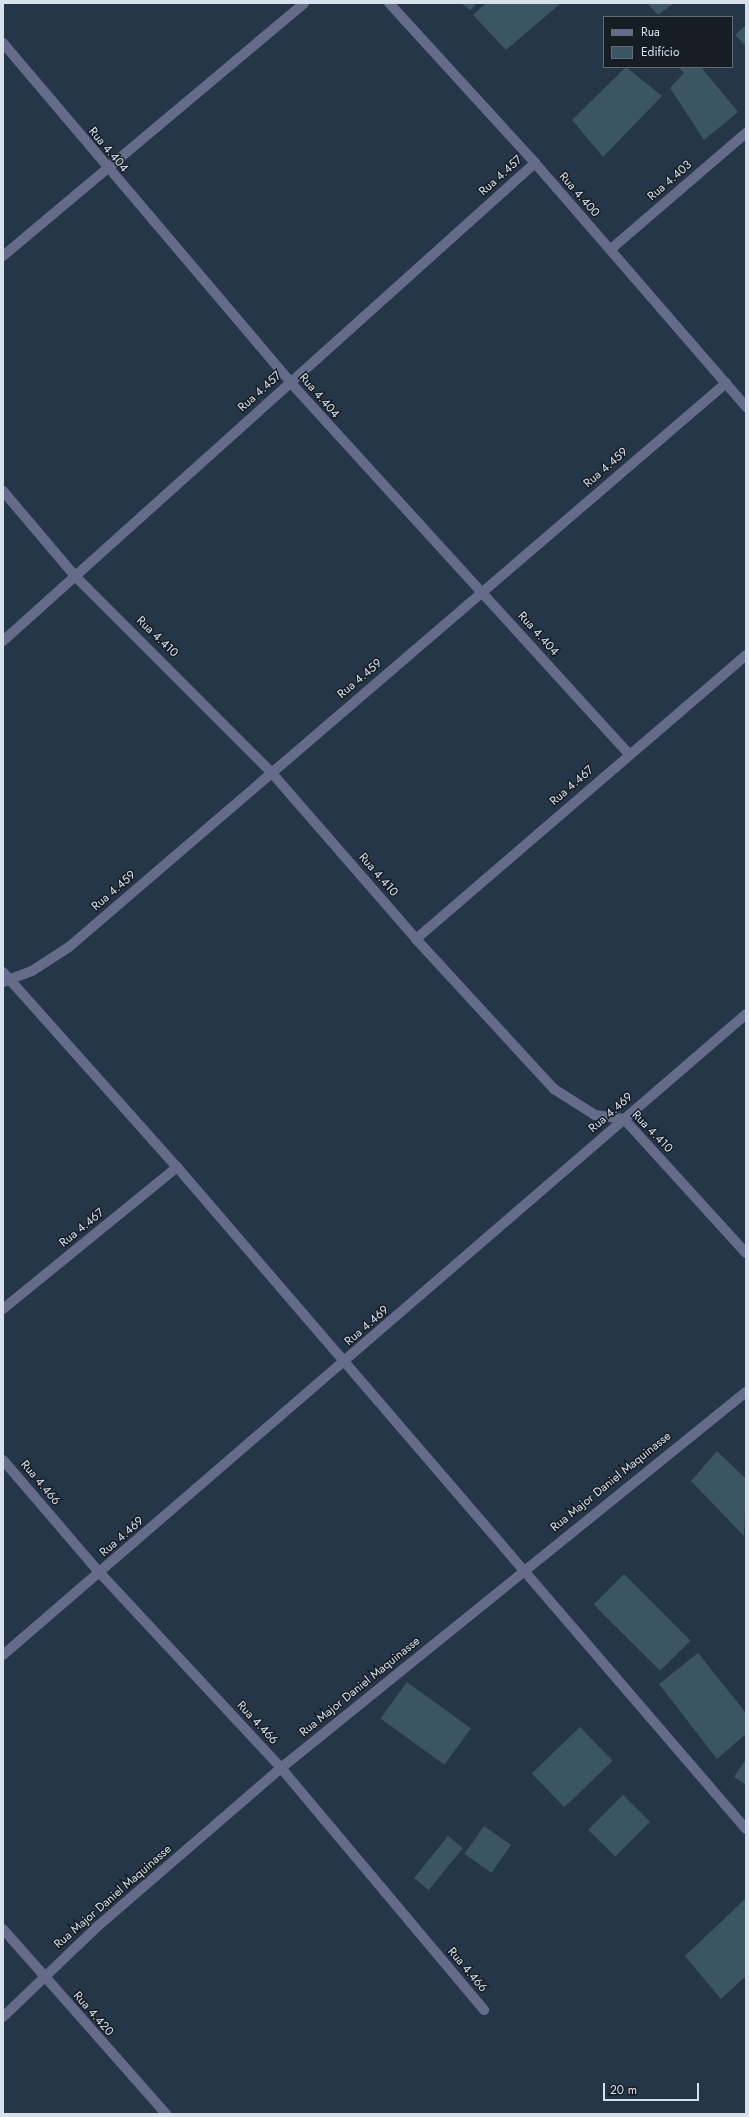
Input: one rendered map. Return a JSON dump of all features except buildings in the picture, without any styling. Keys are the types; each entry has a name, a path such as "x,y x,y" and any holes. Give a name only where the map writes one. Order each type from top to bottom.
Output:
{"street":[{"path":"3,256 105,167 304,3"},
{"name":"Rua 4.400","path":"389,3 535,163 746,407"},
{"name":"Rua 4.404","path":"3,43 105,167 397,504 482,592 629,754"},
{"name":"Rua 4.403","path":"610,249 746,133"},
{"name":"Rua 4.457","path":"3,641 535,163"},
{"name":"Rua 4.459","path":"5,978 32,971 69,947 271,772 726,383"},
{"name":"Rua 4.410","path":"3,491 75,576 271,772 416,939 554,1089 595,1115 624,1118 746,1253"},
{"name":"Rua 4.467","path":"416,939 629,754 746,655"},
{"path":"5,978 177,1166 344,1364 523,1569 746,1829"},
{"name":"Rua 4.469","path":"3,1655 344,1364 624,1118 746,1014"},
{"name":"Rua 4.467","path":"3,1309 177,1166"},
{"name":"Rua Major Daniel Maquinasse","path":"3,2017 43,1976 281,1768 523,1569 746,1392"},
{"name":"Rua 4.466","path":"3,1460 100,1573 281,1768 484,2010"},
{"name":"Rua 4.420","path":"3,1929 166,2114"}]}
